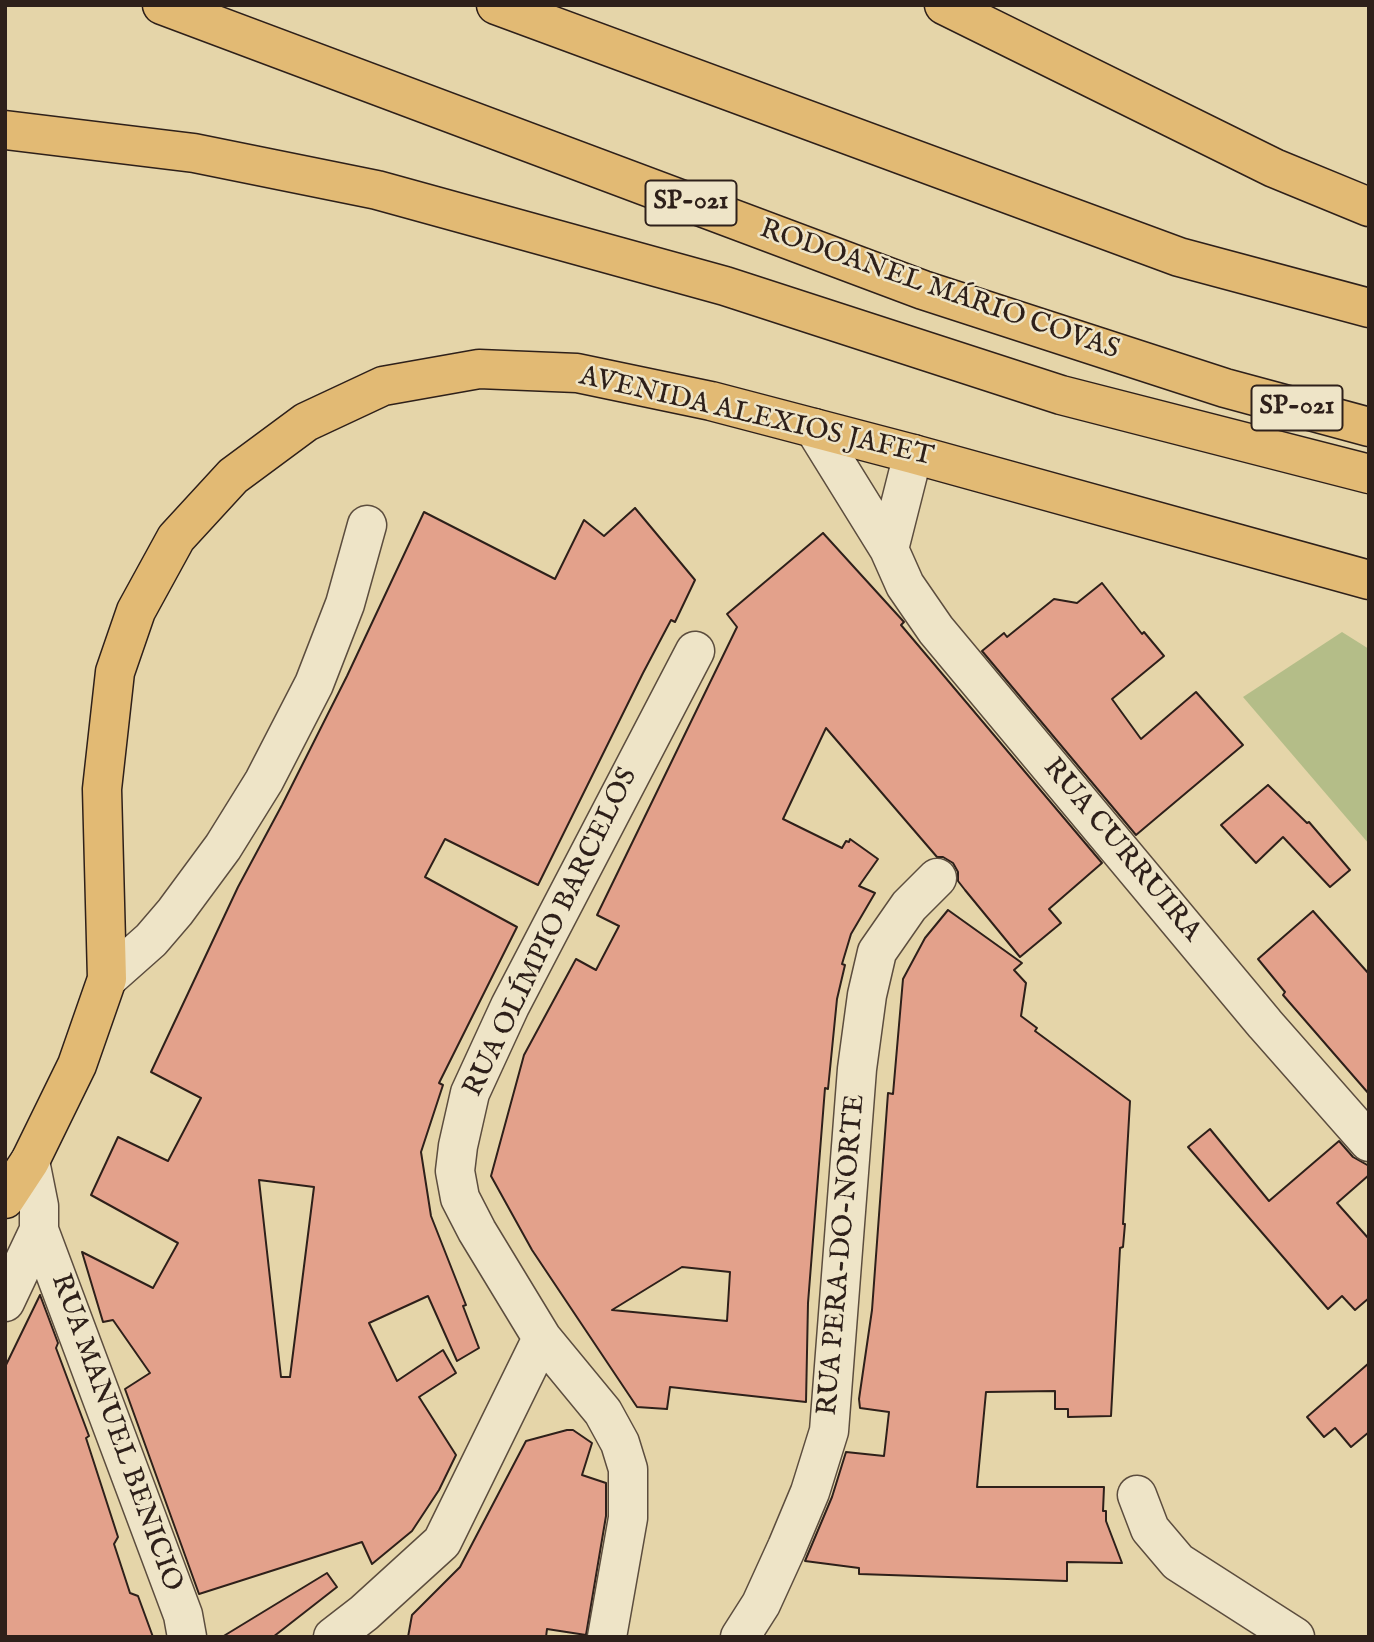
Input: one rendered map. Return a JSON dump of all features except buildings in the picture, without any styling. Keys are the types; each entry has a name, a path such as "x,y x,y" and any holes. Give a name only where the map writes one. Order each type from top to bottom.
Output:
{"main road":[{"name":"RODOANEL MÁRIO COVAS","path":"162,5 923,290 1225,388 1369,427"},
{"path":"496,5 1179,257 1369,308"},
{"path":"944,5 1274,168 1369,207"},
{"path":"5,130 194,153 377,190 725,286 1061,395 1369,474"},
{"name":"AVENIDA ALEXIOS JAFET","path":"5,1199 30,1161 77,1066 107,979 102,789 115,672 136,611 176,538 233,476 306,422 383,386 479,369 577,373 711,401 1369,580"}],"street":[{"name":"RUA CURRUIRA","path":"814,429 889,549 905,585 936,630 1265,1024 1369,1142"},
{"path":"889,549 913,454"},
{"name":"AVENIDA ALEXIOS JAFET","path":"107,979 151,940 175,912 223,847 264,781 314,684 345,604 367,525"},
{"name":"RUA OLÍMPIO BARCELOS","path":"607,1637 628,1518 628,1469 620,1443 603,1412 542,1338 477,1231 460,1198 455,1171 470,1093 509,1006 695,651"},
{"name":"RUA PERA-DO-NORTE","path":"740,1637 761,1604 787,1547 810,1492 829,1431 857,1069 867,995 877,952 909,906 937,878"},
{"path":"5,1302 39,1230 39,1206 30,1161"},
{"name":"RUA MANUEL BENICIO","path":"39,1230 183,1615 187,1637"},
{"path":"333,1637 364,1613 442,1542 542,1338"},
{"path":"1137,1495 1150,1528 1178,1562 1295,1637"}],"green space":[{"path":"1342,632 1369,649 1369,844 1243,697"}]}
